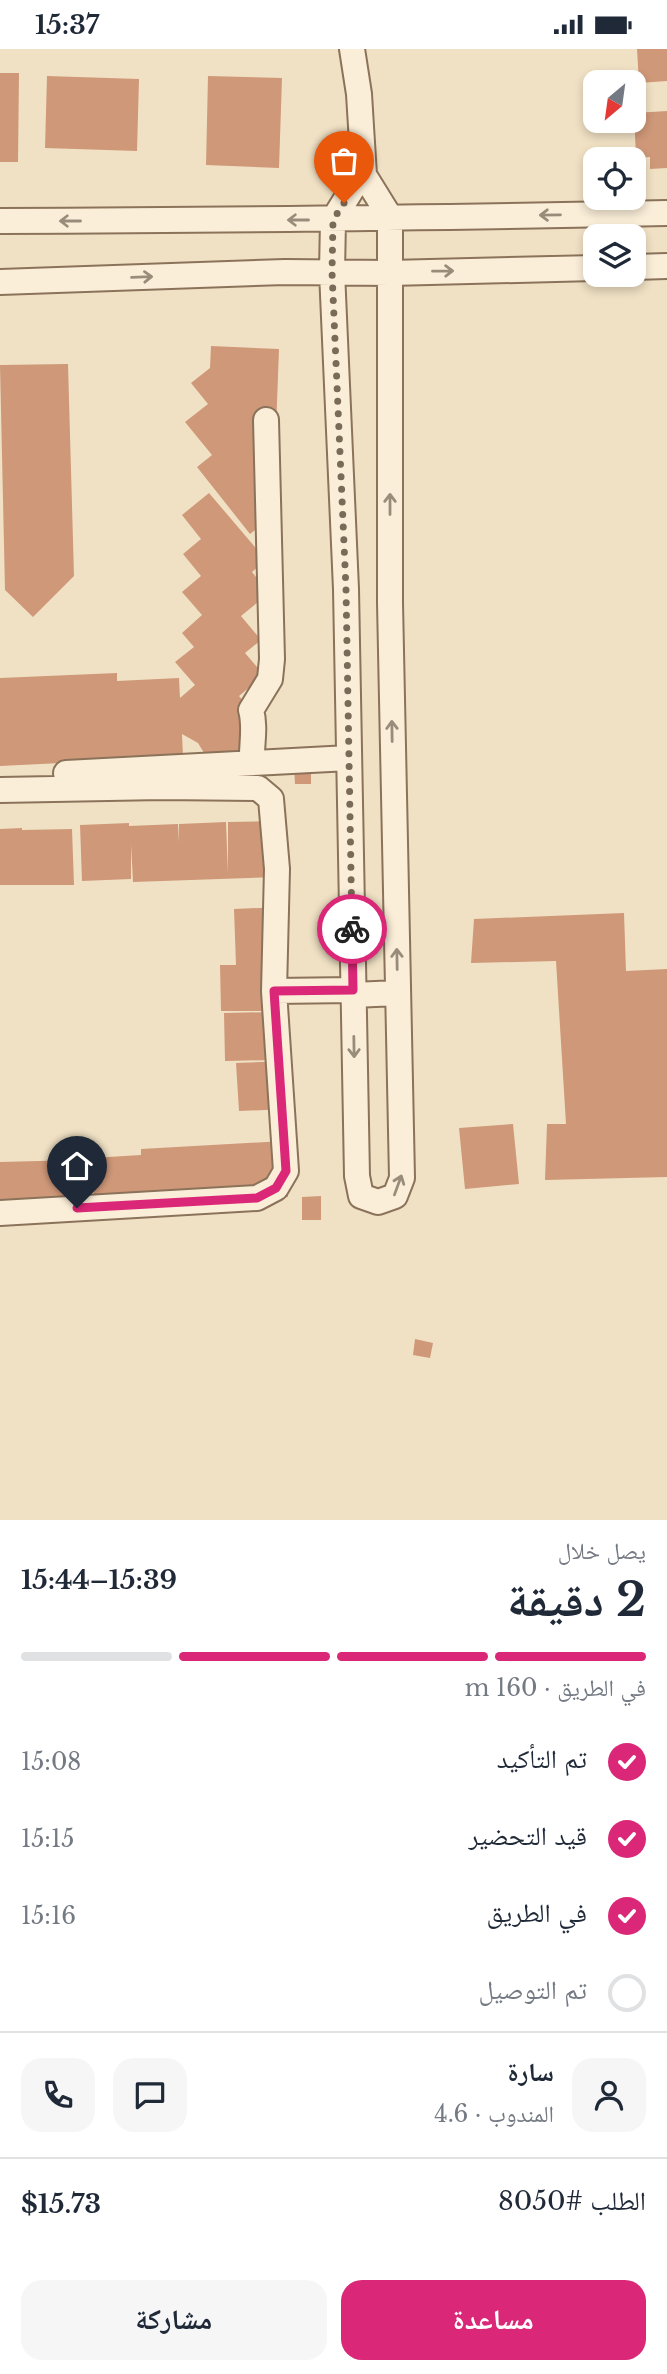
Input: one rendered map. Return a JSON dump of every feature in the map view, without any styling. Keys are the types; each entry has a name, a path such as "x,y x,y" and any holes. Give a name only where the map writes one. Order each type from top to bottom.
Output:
{"street":[{"path":"352,49 359,94 364,175 390,217 390,603 402,1178 395,1196 378,1202 361,1196 357,1176 346,589 332,272 333,220 364,175"},
{"path":"0,221 333,220 667,213"},
{"path":"646,267 667,266"},
{"path":"0,282 332,272 583,268"},
{"path":"252,763 251,741 255,725 251,710 270,679 272,659 266,420"},
{"path":"346,589 390,603"},
{"path":"0,775 349,758"},
{"path":"0,790 258,788 271,799 277,869 274,991 286,1171 276,1188 257,1198 0,1213"},
{"path":"274,991 398,993"}],"building":[{"path":"637,49 667,49 667,81 646,82 646,70 638,70"},
{"path":"0,73 19,73 18,162 0,162"},
{"path":"47,76 139,79 137,151 45,148"},
{"path":"208,76 282,78 279,168 206,165"},
{"path":"667,111 667,168 650,169 650,157 646,157 646,147 636,147 635,133 646,133 646,112"},
{"path":"211,346 279,349 276,430 259,481 281,509 250,534 197,467 212,455 185,422 208,404 191,383 210,368"},
{"path":"68,364 74,576 33,617 5,590 0,365"},
{"path":"209,493 266,560 252,572 269,593 241,616 261,640 245,653 264,675 239,696 251,710 259,734 221,766 212,766 198,743 182,734 183,757 0,766 0,678 117,673 117,681 179,678 180,698 195,685 175,662 194,647 182,633 202,615 182,592 201,576 183,554 201,539 182,515"},
{"path":"311,765 311,784 295,784 294,766"},
{"path":"277,821 279,877 133,882 131,844 131,879 82,881 80,825 178,824 179,843 179,824 226,822 228,874 228,822"},
{"path":"0,829 72,829 74,885 0,885"},
{"path":"284,907 273,1011 221,1011 220,965 236,965 234,909"},
{"path":"624,913 626,971 667,969 667,1177 545,1180 547,1124 566,1124 556,961 471,963 474,919"},
{"path":"272,1012 273,1060 225,1061 224,1013"},
{"path":"286,1061 288,1109 239,1111 236,1063"},
{"path":"513,1124 519,1184 465,1189 459,1128"},
{"path":"284,1141 288,1197 94,1203 92,1158 141,1155 141,1149"},
{"path":"78,1160 80,1210 0,1213 0,1162"},
{"path":"321,1196 321,1220 302,1220 302,1197"},
{"path":"415,1339 433,1343 430,1358 413,1355"}],"way so far":[{"path":"344,203 333,220 332,272 346,589 352,929"}],"route":[{"path":"77,1208 257,1198 276,1188 286,1171 274,991 353,990 352,929"}]}
